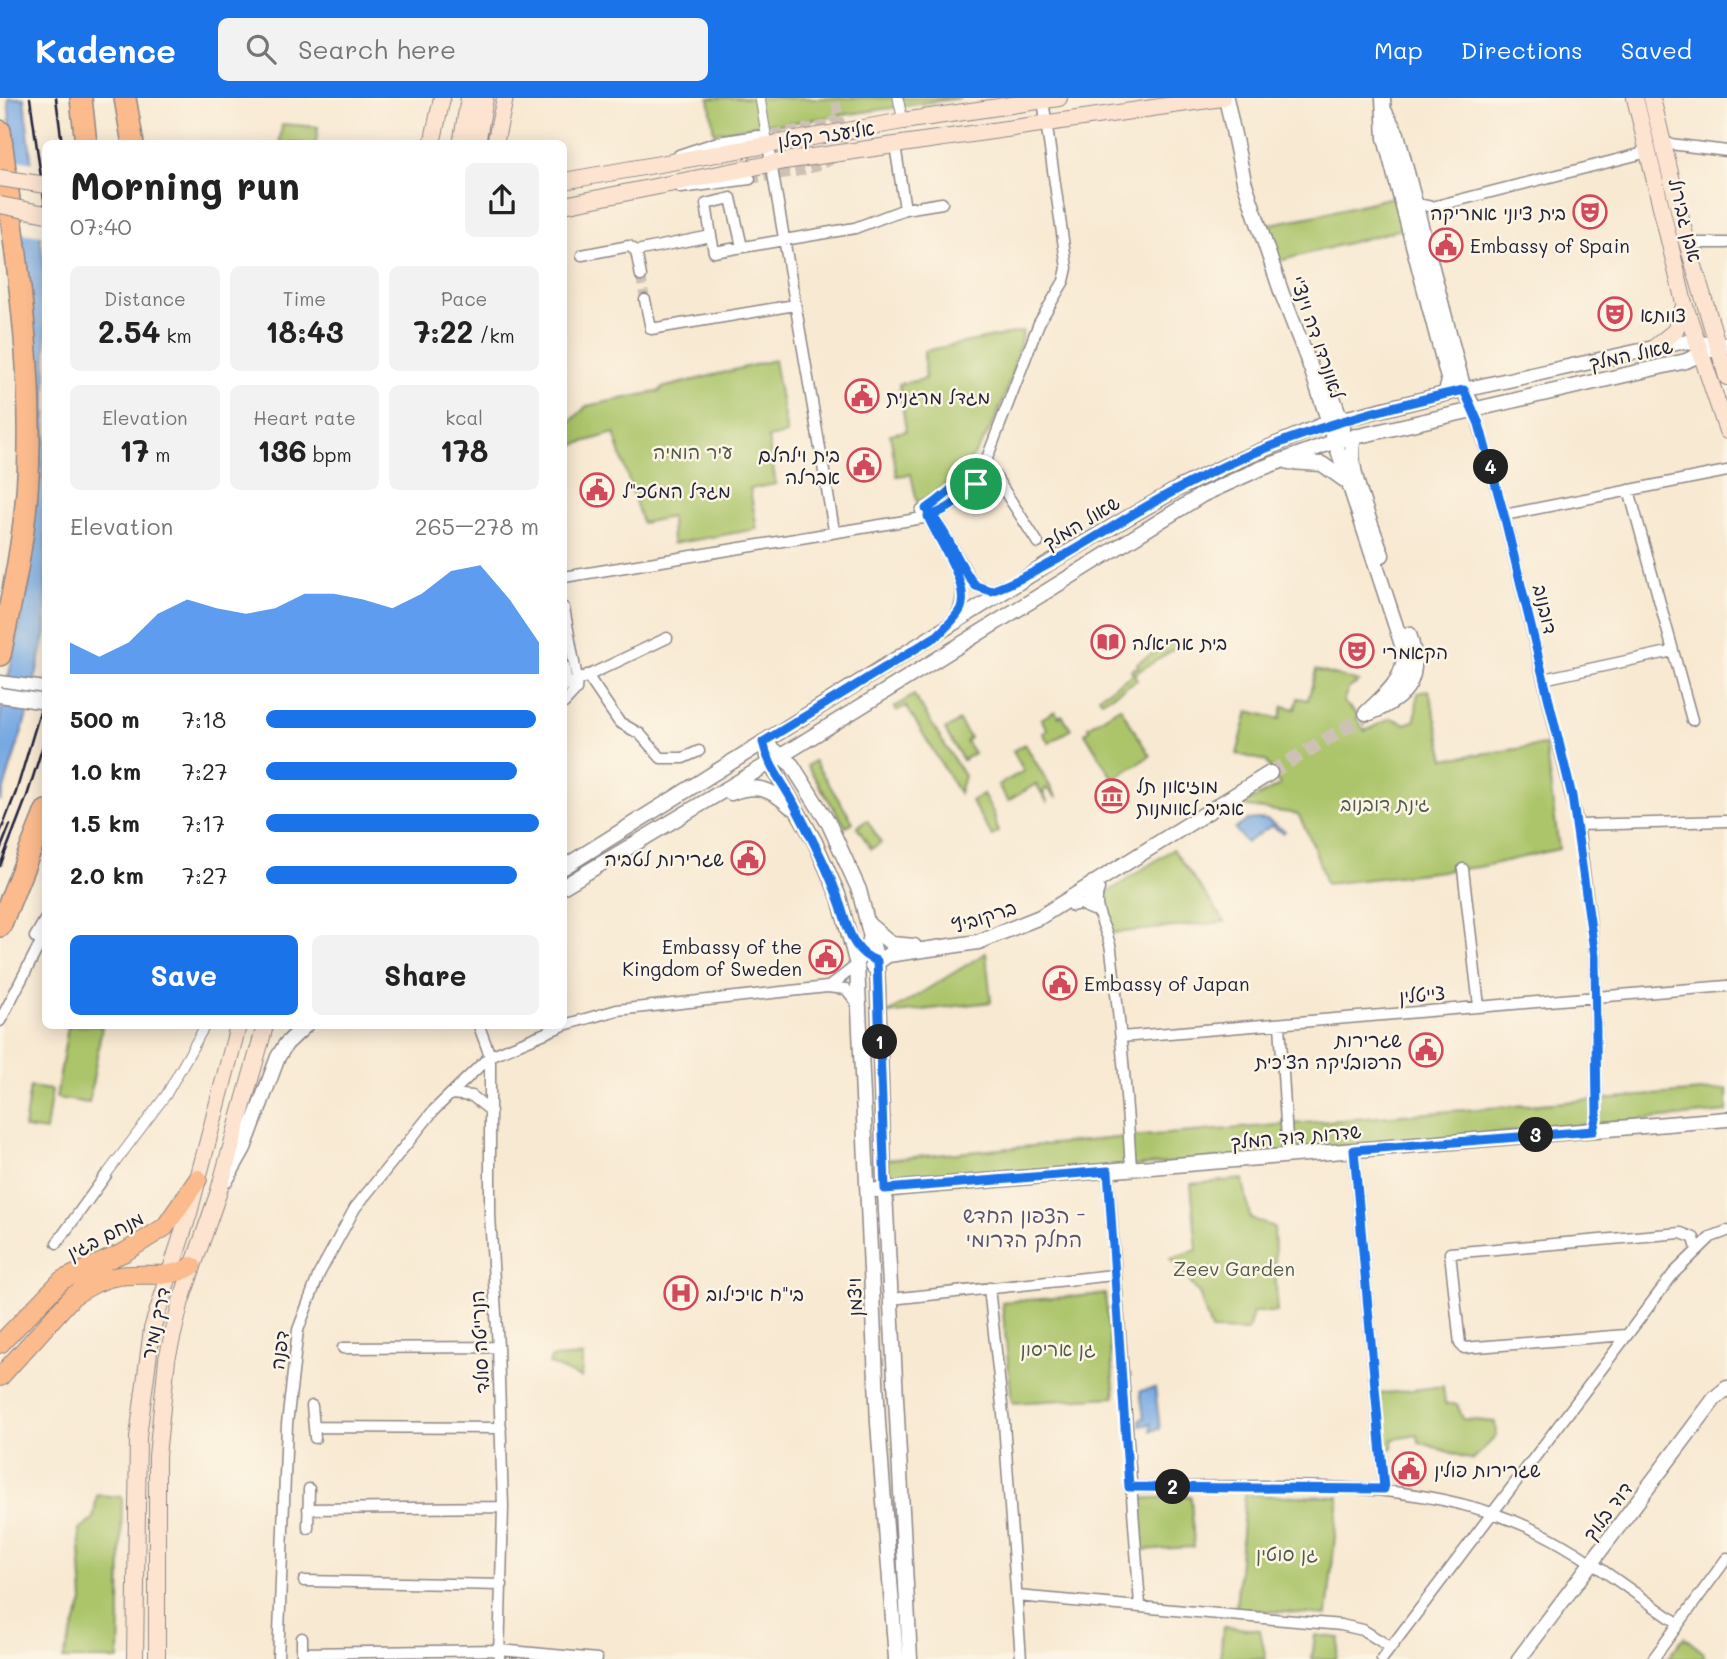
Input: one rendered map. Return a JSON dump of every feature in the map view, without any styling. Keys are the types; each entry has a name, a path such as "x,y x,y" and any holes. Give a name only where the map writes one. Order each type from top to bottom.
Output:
{"highway":[{"path":"81,98 86,140"},
{"path":"125,98 132,140"},
{"path":"0,131 26,364 29,420 23,531 0,654"},
{"path":"0,926 42,821"}],"main road":[{"path":"433,140 442,98"},
{"path":"443,140 450,98"},
{"path":"462,140 469,98"},
{"path":"478,140 485,98"},
{"path":"496,140 505,98"},
{"name":"אליעזר קפלן","path":"567,204 771,163 1224,98"},
{"name":"אבן גבירול","path":"1635,98 1654,145 1722,345 1727,377"},
{"name":"אבן גבירול","path":"1652,98 1654,145 1684,303 1727,431"},
{"name":"אליעזר קפלן","path":"567,180 763,141 1043,99"},
{"path":"0,178 42,185"},
{"path":"0,205 42,213"},
{"path":"1655,347 1675,331 1684,303"},
{"name":"מנחם בגין","path":"0,1344 62,1280 125,1252 165,1227 198,1179 237,1029"},
{"path":"218,1194 264,1029"},
{"name":"דרך נמיר","path":"135,1659 138,1437 152,1329 198,1179"},
{"name":"דרך נמיר","path":"157,1659 158,1437 167,1359 192,1266 218,1194"},
{"name":"מנחם בגין","path":"0,1377 73,1296 85,1289 113,1277 169,1275 192,1266"}],"street":[{"path":"760,98 763,141 771,163 834,530"},
{"path":"898,98 903,121"},
{"name":"לאונרדו דה וינצ'י","path":"1224,98 1244,181 1282,294 1312,371 1327,423 1400,635 1408,667"},
{"path":"567,576 929,513 945,509 976,484 1038,323 1064,281 1067,268 1043,99"},
{"name":"דובנוב","path":"1383,104 1396,134 1464,390 1474,408 1504,515 1578,825 1595,957 1597,1114 1593,1131"},
{"name":"דובנוב","path":"1383,104 1385,138 1449,382 1445,394"},
{"path":"895,145 905,209"},
{"path":"1413,198 1419,204 1432,207 1640,154 1654,145 1727,151"},
{"path":"632,190 704,187 750,179"},
{"path":"742,247 731,198 706,204 714,252 855,228 905,209 942,203"},
{"path":"1420,226 1432,207"},
{"path":"636,251 712,236"},
{"path":"1686,239 1697,243 1727,243"},
{"path":"582,255 629,246 636,251 641,276"},
{"path":"645,300 651,329 795,305"},
{"path":"1698,349 1722,345"},
{"name":"שאול המלך","path":"567,865 1048,564 1179,488 1327,423 1655,347 1698,349"},
{"name":"שאול המלך","path":"567,884 774,760 1123,541 1202,495 1257,470 1334,442 1698,349"},
{"path":"1312,371 1333,397 1342,419 1343,431 1334,442"},
{"path":"1355,436 1351,451 1353,467 1413,648 1408,667 1394,687 1366,714"},
{"path":"1257,470 1306,461 1333,470 1347,483"},
{"path":"982,467 985,480 1008,496 1038,543"},
{"path":"929,513 975,468 982,467"},
{"path":"1504,515 1727,471"},
{"path":"1629,490 1692,720"},
{"path":"938,635 955,617 963,602 960,581 937,527 945,509"},
{"path":"929,513 968,576 984,590 999,588 1048,564"},
{"path":"902,519 937,527"},
{"path":"567,630 574,683 620,722 640,734 661,758 683,758 699,751"},
{"path":"574,683 667,638"},
{"path":"1543,679 1673,651"},
{"path":"0,683 42,688"},
{"path":"0,695 42,701"},
{"name":"ויצמן","path":"763,742 839,897 849,933 866,960 885,1189 910,1659"},
{"name":"ויצמן","path":"774,760 792,765 829,824 854,876 869,928 860,990 860,1010 879,1432 896,1659"},
{"name":"ברקוביץ","path":"866,960 932,958 981,949 1043,923 1093,893 1121,868 1270,773"},
{"path":"697,806 752,787 770,790 799,814"},
{"path":"1578,825 1727,821"},
{"path":"1463,869 1479,1006"},
{"path":"1093,893 1100,917"},
{"path":"1093,893 1110,944 1121,1037 1131,1169"},
{"name":"ברקוביץ","path":"866,960 975,943 1093,893"},
{"path":"0,1007 42,926"},
{"path":"869,928 898,945 975,943"},
{"path":"0,1021 42,940"},
{"path":"827,987 866,960"},
{"path":"860,990 866,960"},
{"name":"צייטלין","path":"1121,1037 1727,986"},
{"path":"827,987 851,992 860,1010"},
{"name":"דפנה","path":"567,1024 617,1010 827,987"},
{"path":"1280,1024 1288,1156"},
{"path":"106,1175 166,1095 203,1029"},
{"name":"דרך נמיר","path":"218,1194 244,1148 278,1057 286,1044 302,1029"},
{"name":"הנרייטה סולד","path":"480,1029 490,1056 490,1215 498,1347 503,1507 500,1655"},
{"name":"דפנה","path":"278,1659 286,1436 298,1330 319,1274 355,1208 451,1094 490,1056 554,1029"},
{"path":"451,1094 472,1096 491,1111"},
{"name":"שדרות דוד המלך","path":"869,1191 1727,1119"},
{"path":"1354,1150 1384,1489"},
{"path":"1108,1171 1113,1275 1140,1605"},
{"name":"מנחם בגין","path":"57,1243 106,1175"},
{"path":"1382,1659 1626,1335 1697,1249 1711,1237 1727,1231"},
{"path":"1626,1335 1464,1348 1460,1344 1450,1253 1681,1233 1695,1238 1697,1249"},
{"path":"891,1299 1113,1275"},
{"path":"989,1288 1004,1423 1021,1659"},
{"path":"343,1348 498,1347"},
{"name":"דוד בלוך","path":"1519,1659 1715,1398 1727,1388"},
{"path":"312,1406 315,1432 500,1428"},
{"path":"1129,1487 1384,1489 1455,1500 1542,1533 1678,1623"},
{"path":"308,1528 309,1489"},
{"path":"308,1509 503,1507"},
{"path":"1653,1659 1727,1558"},
{"path":"304,1581 502,1585"},
{"path":"1017,1596 1341,1625 1363,1630 1390,1647"},
{"path":"302,1638 302,1656 500,1655 597,1659"}],"green space":[{"path":"709,98 960,98 714,133"},
{"path":"282,124 318,127 316,140 280,140"},
{"path":"1397,196 1406,228 1271,263 1259,226"},
{"path":"1023,331 1009,383 990,430 960,471 941,488 917,503 911,474 897,476 890,434 906,431 899,384 925,379 924,351"},
{"name":"עיר הומיה","path":"774,360 787,434 768,438 776,484 750,489 757,529 672,544 671,517 642,523 614,433 567,447 567,424 587,406 660,391 662,388"},
{"path":"1174,641 1178,647 1134,674 1137,680 1102,701 1099,696 1133,674 1131,670 1139,666 1137,663"},
{"name":"גינת דובנוב","path":"1316,670 1359,682 1348,689 1343,702 1358,715 1356,718 1365,731 1391,718 1406,724 1415,720 1418,693 1429,690 1445,759 1545,745 1559,849 1479,867 1326,884 1313,844 1298,814 1240,806 1280,785 1266,761 1237,754 1248,711 1280,719 1283,706 1295,709 1298,698 1308,700"},
{"path":"914,695 964,776 959,793 906,706 896,711 894,707"},
{"path":"1120,707 1150,756 1113,779 1085,733 1089,730 1088,727"},
{"path":"1055,711 1059,717 1062,715 1071,729 1049,743 1043,733 1048,730 1041,719"},
{"path":"959,721 970,738 966,741 974,753 963,760 945,730"},
{"path":"1025,744 1057,798 1046,788 1043,793 1048,803 1036,784 1008,801 998,785 1024,771 1013,751"},
{"path":"814,761 853,822 846,827 807,766"},
{"path":"983,794 994,814 998,832 992,836 971,801"},
{"path":"867,820 881,843 871,849 857,827"},
{"path":"1173,849 1225,922 1113,933 1104,907 1104,895"},
{"path":"986,953 991,1002 887,1014"},
{"path":"68,1029 101,1029 89,1103 56,1098"},
{"path":"30,1087 52,1090 46,1131 24,1128"},
{"path":"1727,1089 1727,1112 885,1189 883,1160 1117,1138"},
{"name":"Zeev Garden","path":"1243,1179 1250,1218 1274,1227 1277,1312 1253,1312 1248,1331 1211,1330 1199,1293 1170,1258 1197,1250 1191,1184"},
{"name":"גן אריסון","path":"1105,1294 1115,1397 1012,1403 1002,1302"},
{"path":"583,1356 581,1378 549,1364 551,1358"},
{"path":"1443,1386 1445,1404 1457,1404 1463,1419 1495,1422 1496,1436 1473,1460 1419,1442 1418,1435 1393,1439 1393,1448 1383,1450 1379,1394"},
{"path":"97,1495 122,1497 119,1659 63,1659 83,1602 79,1529 93,1520"},
{"name":"גן סוטין","path":"1245,1495 1339,1497 1327,1615 1236,1609"},
{"path":"1191,1496 1194,1547 1140,1550 1137,1499"},
{"path":"1223,1627 1260,1630 1266,1659 1220,1659"},
{"path":"1315,1635 1340,1638 1336,1659 1312,1659"},
{"path":"1684,1637 1703,1652 1705,1659 1667,1659"}],"water":[{"path":"8,98 24,98 42,251 42,478"},
{"path":"42,478 42,650 26,718 0,802 0,716 28,585 34,479"},
{"path":"1248,820 1267,820 1285,831 1283,833 1271,826 1246,843 1235,829"},
{"path":"1155,1388 1160,1429 1151,1431 1151,1424 1140,1426 1140,1419 1144,1418 1140,1391"}],"pier":[{"path":"10,159 35,163 42,236 15,232"}],"tunnel":[{"path":"750,179 816,167 837,155 842,136 835,98"},
{"path":"758,136 828,125 838,117"},
{"path":"641,276 645,300"},
{"path":"1270,773 1367,715"}],"railway":[{"path":"30,98 42,184"},
{"path":"56,98 61,140"},
{"path":"0,833 16,792 42,705"},
{"path":"0,866 42,749"},
{"path":"0,850 10,825"}],"place":[{"name":"בית ציוני אמריקה","path":"1590,212"},
{"name":"Embassy of Spain","path":"1446,245"},
{"name":"צוותא","path":"1615,314"},
{"name":"מגדל מרגנית","path":"862,396"},
{"name":"בית וילהלם אברלה","path":"864,465"},
{"name":"מגדל המטכ\"ל","path":"597,490"},
{"name":"בית אריאלה","path":"1108,642"},
{"name":"הקאמרי","path":"1357,651"},
{"name":"מוזיאון תל אביב לאומנות","path":"1112,796"},
{"name":"שגרירות לטביה","path":"748,858"},
{"name":"Embassy of the Kingdom of Sweden","path":"826,957"},
{"name":"Embassy of Japan","path":"1060,983"},
{"name":"שגרירות הרפובליקה הצ'כית","path":"1426,1050"},
{"name":"בי\"ח איכילוב","path":"681,1293"},
{"name":"שגרירות פולין","path":"1409,1469"}],"district":[{"name":"הצפון החדש - החלק הדרומי","path":"1024,1226"}],"route":[{"path":"976,484 956,502 939,513 932,515 928,516 960,581 963,602 960,611 938,635 763,742 768,764 782,781 815,842 839,897 849,933 864,954 877,961 885,1189 1108,1171 1129,1487 1384,1489 1354,1150 1593,1131 1597,1114 1595,957 1581,867 1578,825 1504,515 1474,408 1464,390 1327,423 1228,464 1179,488 1048,564 991,591 976,586 971,580 940,526 932,515 926,509 950,493 975,468 982,467 976,484"}]}
